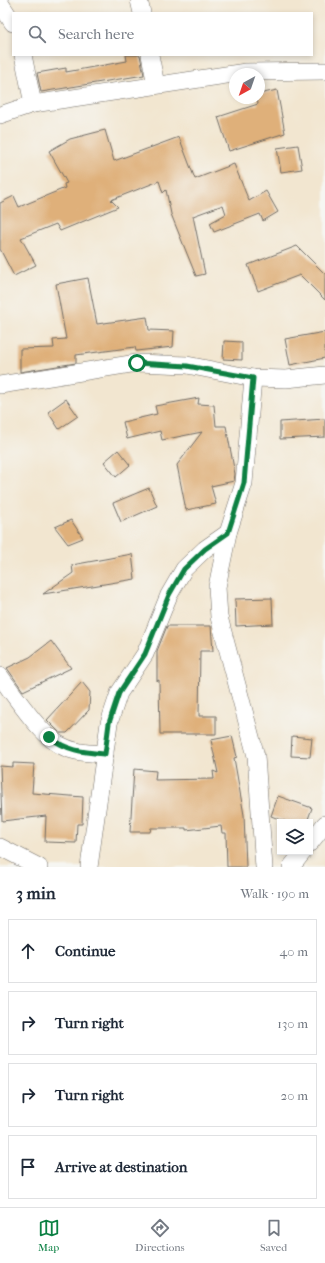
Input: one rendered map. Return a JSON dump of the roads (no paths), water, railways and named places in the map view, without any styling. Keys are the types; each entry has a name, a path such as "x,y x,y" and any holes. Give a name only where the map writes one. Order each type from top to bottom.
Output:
{"street":[{"path":"139,0 142,12"},
{"path":"0,3 12,21"},
{"path":"23,56 33,104"},
{"path":"150,56 156,85"},
{"path":"0,115 33,104 246,72 325,71"},
{"path":"0,385 137,363 187,366 253,378 286,379 325,375"},
{"path":"253,378 244,483 228,533 216,586 219,617 256,756 264,867"},
{"path":"89,867 109,723 119,693 145,654 169,595 184,569 205,549 228,533"},
{"path":"0,676 49,737 62,746 78,752 105,754"},
{"path":"313,839 325,824"},
{"path":"0,847 39,867"},
{"path":"291,867 301,855"}]}
